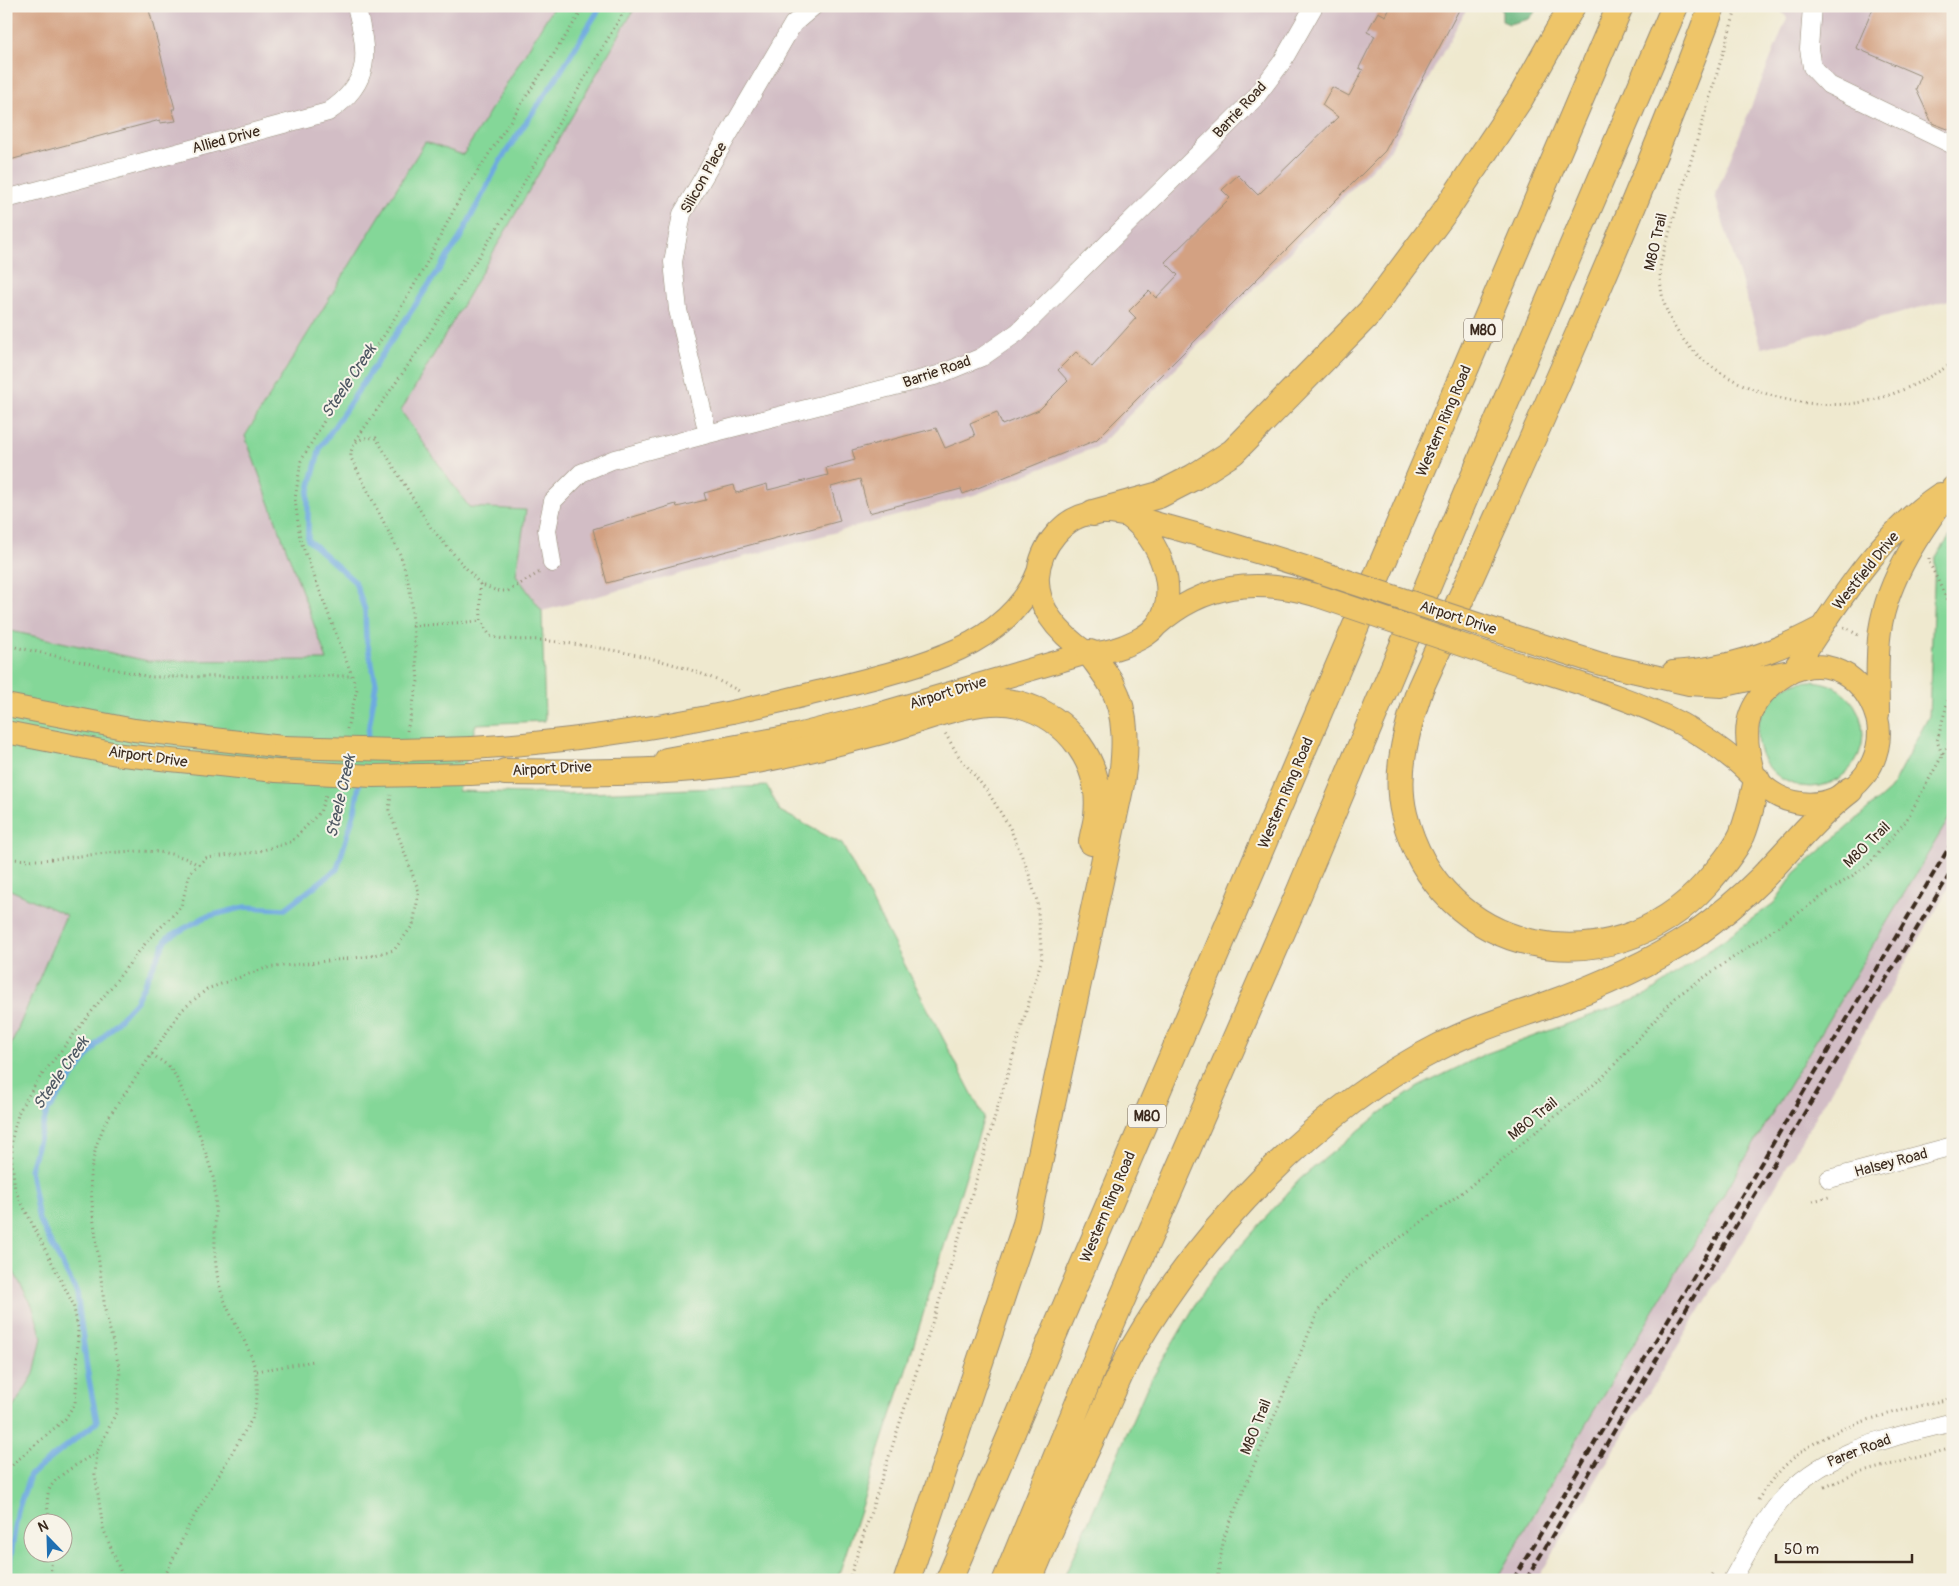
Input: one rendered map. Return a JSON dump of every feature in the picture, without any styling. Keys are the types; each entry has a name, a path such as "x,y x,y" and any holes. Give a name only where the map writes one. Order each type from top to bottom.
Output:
{"highway":[{"path":"1093,513 1159,495 1194,477 1233,452 1370,312 1446,210 1521,97 1572,6"},
{"name":"Western Ring Road","path":"949,1580 1620,6"},
{"path":"1006,1580 1106,1336 1299,893 1458,513 1675,6"},
{"path":"1712,6 1622,233 1558,383 1420,689 1406,730 1401,788 1404,813 1416,848 1436,882 1455,902 1479,921 1510,936 1542,946 1572,948 1596,946 1627,938 1659,924 1685,905 1728,858 1741,836 1749,813 1756,779"},
{"path":"907,1580 1026,1224 1125,759 1125,738 1118,701 1112,684 1088,653"},
{"path":"505,772 621,773 749,761 836,742 967,706 1000,702 1032,708 1062,726 1075,739 1092,768 1097,797 1097,816 1066,1031"},
{"path":"1029,1580 1058,1509 1132,1349 1164,1300 1224,1222 1256,1186 1338,1112 1383,1079 1437,1048 1489,1023 1546,1006 1636,968 1693,935 1740,898 1816,820 1850,790"}],"main road":[{"name":"Westfield Drive","path":"1792,670 1863,572 1897,532 1930,500 1953,486"},
{"name":"Westfield Drive","path":"1878,722 1878,646 1880,627 1895,580 1928,522 1953,486"},
{"path":"1093,513 1129,517 1150,537 1165,569 1165,607 1155,627 1143,637 1122,647 1088,653 1065,636 1047,611 1039,590 1039,570 1045,549 1054,537 1066,526 1093,513"},
{"name":"Airport Drive","path":"1129,517 1242,546 1495,630 1672,682 1721,686 1792,670"},
{"name":"Airport Drive","path":"6,705 134,730 283,746 397,750 472,748 562,741 635,730 752,708 860,682 959,649 980,638 1011,613 1030,589 1039,570"},
{"name":"Airport Drive","path":"1155,627 1177,609 1196,599 1227,589 1260,584 1294,589 1486,653 1662,715 1703,737 1756,779"},
{"path":"1637,673 1692,671 1730,665 1768,653 1825,623"},
{"name":"Airport Drive","path":"6,732 122,754 276,771 373,776 470,774 626,764 742,747 867,717 1088,653"},
{"path":"1818,665 1841,672 1863,690 1872,704 1878,722 1879,737 1876,752 1866,774 1850,790 1829,802 1796,803 1772,794 1756,779 1748,742 1750,716 1755,704 1767,688 1792,670 1818,665"}],"street":[{"name":"Allied Drive","path":"6,199 328,112 348,97 362,75 365,45 356,6"},
{"name":"Silicon Place","path":"708,434 678,310 673,262 682,214 793,24 814,6"},
{"name":"Barrie Road","path":"552,563 547,530 553,501 581,473 612,460 938,375 982,357 1018,332 1255,98 1282,62 1314,6"},
{"path":"1812,6 1809,48 1812,67 1829,85 1953,145"},
{"name":"Halsey Road","path":"1829,1179 1953,1146"},
{"name":"Parer Road","path":"1732,1580 1779,1502 1823,1464 1862,1447 1953,1422"}],"path":[{"path":"406,735 418,680 410,589 401,556 351,458 350,450 420,348 502,220 627,6"},
{"name":"M80 Trail","path":"1737,6 1660,261 1662,294 1676,328 1692,349 1716,370 1762,393 1806,403 1848,404 1887,396 1921,382 1953,362"},
{"path":"356,441 366,437 376,438 387,459 431,528 480,584 497,591 508,590 522,584 552,563"},
{"path":"1929,551 1929,562 1953,612"},
{"path":"480,584 481,622 490,636 503,640 536,639 560,642 668,662 738,690 752,708"},
{"path":"412,626 481,622"},
{"path":"1825,623 1878,646"},
{"path":"6,645 150,676 351,676"},
{"path":"1942,754 1937,741 1953,682"},
{"path":"849,1580 949,1271 1042,958 1037,901 1028,871 1010,828 988,792 958,755 934,716"},
{"name":"M80 Trail","path":"1217,1580 1224,1537 1291,1372 1318,1312 1350,1274 1464,1191 1603,1077 1677,996 1868,864 1906,821 1953,736"},
{"path":"124,1580 103,1528 95,1474 97,1452 116,1411 120,1371 105,1310 90,1176 96,1146 106,1121 182,1010 207,989 266,968 371,956 394,950 413,925 419,892 390,810 393,789"},
{"path":"6,859 51,860 135,850 189,858 198,865"},
{"path":"152,1054 171,1069 182,1086 214,1181 217,1273 225,1302 248,1344 257,1371 259,1400 252,1419 188,1524 163,1580"},
{"path":"257,1371 314,1361"},
{"path":"1823,1488 1855,1474 1953,1448"},
{"path":"49,1514 47,1503 50,1488 62,1476 97,1452"},
{"path":"50,1580 51,1564"}],"shaded area":[{"path":"6,6 554,6 463,155 425,142 245,435 327,660 148,661 6,630"},
{"path":"636,6 1468,6 1390,150 1099,446 974,495 542,611 516,575 525,510 469,507 401,411"},
{"path":"1777,6 1953,6 1953,299 1762,348 1715,196 1787,18"},
{"path":"1953,812 1953,881 1752,1226 1626,1430 1537,1580 1496,1580 1586,1424"},
{"path":"6,888 66,915 6,1057"},
{"path":"6,1258 32,1305 42,1337 34,1374 6,1419"}],"green space":[{"path":"554,6 636,6 401,411 469,507 526,510 516,575 542,611 545,721 476,724 458,791 564,794 767,786 780,811 842,844 984,1117 904,1376 837,1580 6,1580 6,1419 34,1374 42,1337 32,1305 6,1258 6,1057 66,915 6,888 6,630 148,661 327,660 245,436 425,142 463,155"},
{"path":"1502,6 1540,6 1529,19 1509,24 1502,21"},
{"path":"1953,532 1953,812 1586,1424 1496,1580 1063,1580 1147,1387 1209,1282 1300,1179 1379,1114 1418,1087 1485,1054 1647,995 1774,903 1795,873 1890,790 1929,716 1935,558"},
{"path":"1810,681 1830,685 1847,697 1859,714 1863,734 1859,754 1847,771 1830,783 1810,787 1790,783 1773,771 1761,754 1757,734 1761,714 1773,697 1790,685"}],"building":[{"path":"6,6 148,6 175,109 172,109 176,121 160,123 160,120 6,161"},
{"path":"1391,6 1461,6 1385,151 1096,440 963,494 961,489 869,513 860,479 831,487 840,521 607,583 593,529 676,504 677,507 706,500 704,493 734,485 736,493 767,484 768,490 828,475 826,468 855,460 852,450 936,428 945,448 975,436 970,423 997,412 1002,425 1039,410 1068,381 1058,370 1076,352 1092,367 1136,318 1129,311 1149,291 1156,298 1178,275 1165,262 1230,198 1222,190 1238,175 1258,195 1338,117 1322,105 1332,87 1349,96 1363,70 1359,68 1375,36 1367,32 1378,12 1386,16"},
{"path":"1874,6 1953,6 1953,131 1932,123 1916,89 1921,76 1856,48"}],"waterway":[{"name":"Steele Creek","path":"366,746 376,683 366,637 365,610 355,582 308,540 308,494 320,448 460,238 500,161 559,74 601,6"},
{"name":"Steele Creek","path":"7,1580 18,1510 30,1475 97,1422 87,1369 77,1293 39,1220 30,1170 47,1112 96,1045 136,1001 167,938 205,917 245,907 285,909 337,869 355,810 360,779"}],"railway":[{"path":"1513,1580 1953,841"},
{"path":"1526,1580 1726,1242 1953,869"}]}
